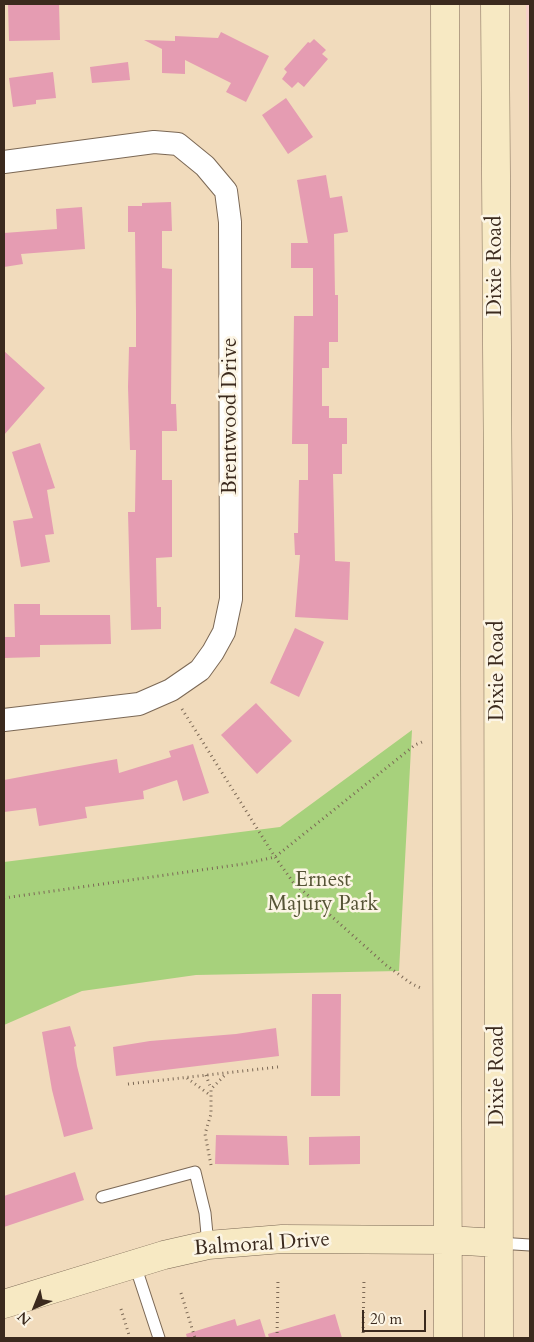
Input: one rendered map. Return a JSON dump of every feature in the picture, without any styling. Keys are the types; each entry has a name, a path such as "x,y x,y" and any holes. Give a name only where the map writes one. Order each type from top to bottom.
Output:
{"main road":[{"path":"445,4 448,1338"},
{"name":"Dixie Road","path":"494,4 498,505 499,1338"},
{"name":"Balmoral Drive","path":"4,1304 208,1245 282,1239 448,1240 498,1243"}],"street":[{"name":"Brentwood Drive","path":"4,162 154,142 178,144 205,166 226,191 230,222 231,598 224,632 213,652 200,670 170,690 139,704 4,720"}],"lane":[{"path":"102,1197 195,1172 204,1213 208,1245"},
{"path":"498,1243 530,1245"},
{"path":"135,1265 159,1338"}],"path":[{"path":"170,690 275,857 293,882 386,965 412,984 423,988"},
{"path":"4,898 243,864 275,857 422,742"},
{"path":"128,1084 278,1067"},
{"path":"211,1089 227,1072"},
{"path":"206,1075 211,1089 211,1114 205,1134 212,1170"},
{"path":"187,1077 211,1095"},
{"path":"277,1338 278,1278"},
{"path":"363,1338 364,1278"},
{"path":"181,1293 195,1338"},
{"path":"122,1309 130,1338"}],"shaded area":[{"path":"526,4 530,4 530,192"}],"green space":[{"name":"Ernest Majury Park","path":"412,730 399,971 196,975 82,991 4,1025 4,862 280,827"}],"building":[{"path":"8,4 59,4 60,40 9,41"},
{"path":"221,32 269,56 246,102 226,92 231,83 185,60 185,74 162,73 162,49 144,40 175,41 175,36 218,38"},
{"path":"314,39 326,50 322,54 328,59 304,87 298,82 292,88 282,79 287,72 284,69 308,42 310,43"},
{"path":"128,62 130,80 92,83 90,67"},
{"path":"53,72 56,98 36,100 36,104 13,107 9,78"},
{"path":"286,98 313,137 288,154 262,115"},
{"path":"326,175 330,198 342,196 348,232 334,234 335,295 338,295 338,342 329,342 329,368 322,368 322,406 329,406 329,418 347,418 347,444 342,444 342,474 333,474 335,561 350,562 348,620 295,617 300,555 295,555 294,533 298,533 299,480 308,480 308,444 292,444 294,316 313,316 313,268 291,268 291,243 308,243 297,180"},
{"path":"171,202 172,231 162,231 162,268 172,269 171,404 176,404 177,431 162,431 162,480 172,480 172,557 156,558 157,607 161,607 161,629 131,630 128,512 135,512 136,450 130,450 128,387 129,347 136,347 136,312 135,232 128,232 128,206 142,206 142,203"},
{"path":"82,207 85,249 21,254 23,264 4,267 4,233 57,229 56,209"},
{"path":"4,351 45,388 4,435"},
{"path":"40,443 55,488 47,490 54,534 45,535 50,562 21,567 13,521 33,518 12,452"},
{"path":"14,604 40,604 40,615 110,615 111,644 40,645 40,657 4,658 4,637 15,637"},
{"path":"295,628 324,642 299,697 270,683"},
{"path":"256,703 292,741 257,774 221,735"},
{"path":"193,744 209,793 183,801 177,780 143,791 144,799 85,807 87,818 39,826 36,808 4,812 4,780 117,759 119,773 171,757 169,751"},
{"path":"312,994 341,994 340,1096 311,1096"},
{"path":"70,1026 76,1046 74,1047 77,1066 93,1129 64,1137 52,1090 42,1032"},
{"path":"276,1028 279,1056 116,1076 113,1047 150,1041 236,1034"},
{"path":"216,1135 287,1136 289,1165 215,1164"},
{"path":"360,1136 360,1164 309,1165 309,1137"},
{"path":"75,1172 84,1200 4,1227 4,1196"},
{"path":"335,1314 342,1338 269,1338 268,1334"},
{"path":"235,1319 237,1326 260,1319 266,1338 187,1338 186,1334"}]}
